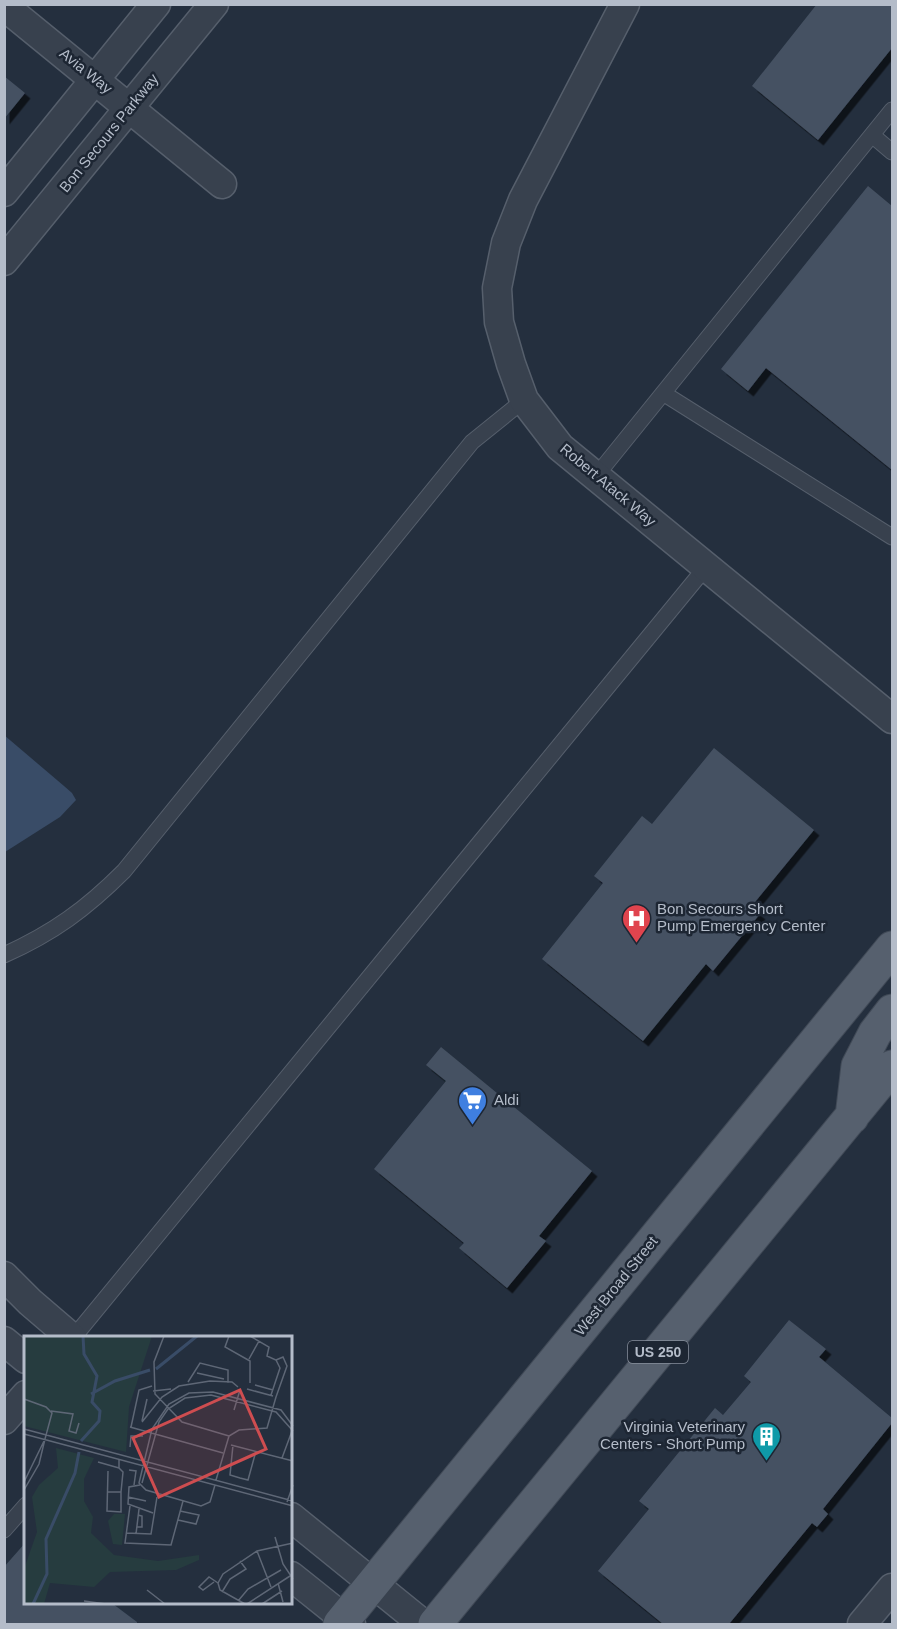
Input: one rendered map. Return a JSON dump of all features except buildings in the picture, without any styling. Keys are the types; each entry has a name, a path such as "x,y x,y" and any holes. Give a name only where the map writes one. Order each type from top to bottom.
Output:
{"main road":[{"name":"West Broad Street","path":"345,1623 373,1583 892,948"},
{"path":"852,1117 858,1066 875,1033 892,1011"},
{"name":"US 250","path":"435,1624 892,1067"}],"street":[{"path":"4,192 156,4"},
{"name":"Bon Secours Parkway","path":"4,261 214,4"},
{"name":"Robert Atack Way","path":"625,4 523,200 506,243 497,288 499,322 524,400 560,447 892,719"},
{"name":"Avia Way","path":"4,6 222,184"},
{"path":"4,1276 70,1336"},
{"path":"4,1341 24,1357"},
{"path":"4,1420 24,1397"},
{"path":"292,1518 423,1624"},
{"path":"292,1577 345,1623"},
{"path":"862,1624 892,1588"}],"lane":[{"path":"596,476 892,110"},
{"path":"872,135 892,152"},
{"path":"663,393 892,537"},
{"path":"4,956 39,939 74,916 124,871 472,442 524,400"},
{"path":"74,1336 706,567"},
{"path":"4,1530 24,1507"}],"water":[{"path":"4,735 72,793 76,800 60,817 5,852"}],"place":[{"name":"Bon Secours Short Pump Emergency Center","path":"636,944"},
{"name":"Aldi","path":"473,1126"},
{"name":"Virginia Veterinary Centers - Short Pump","path":"766,1462"}]}
